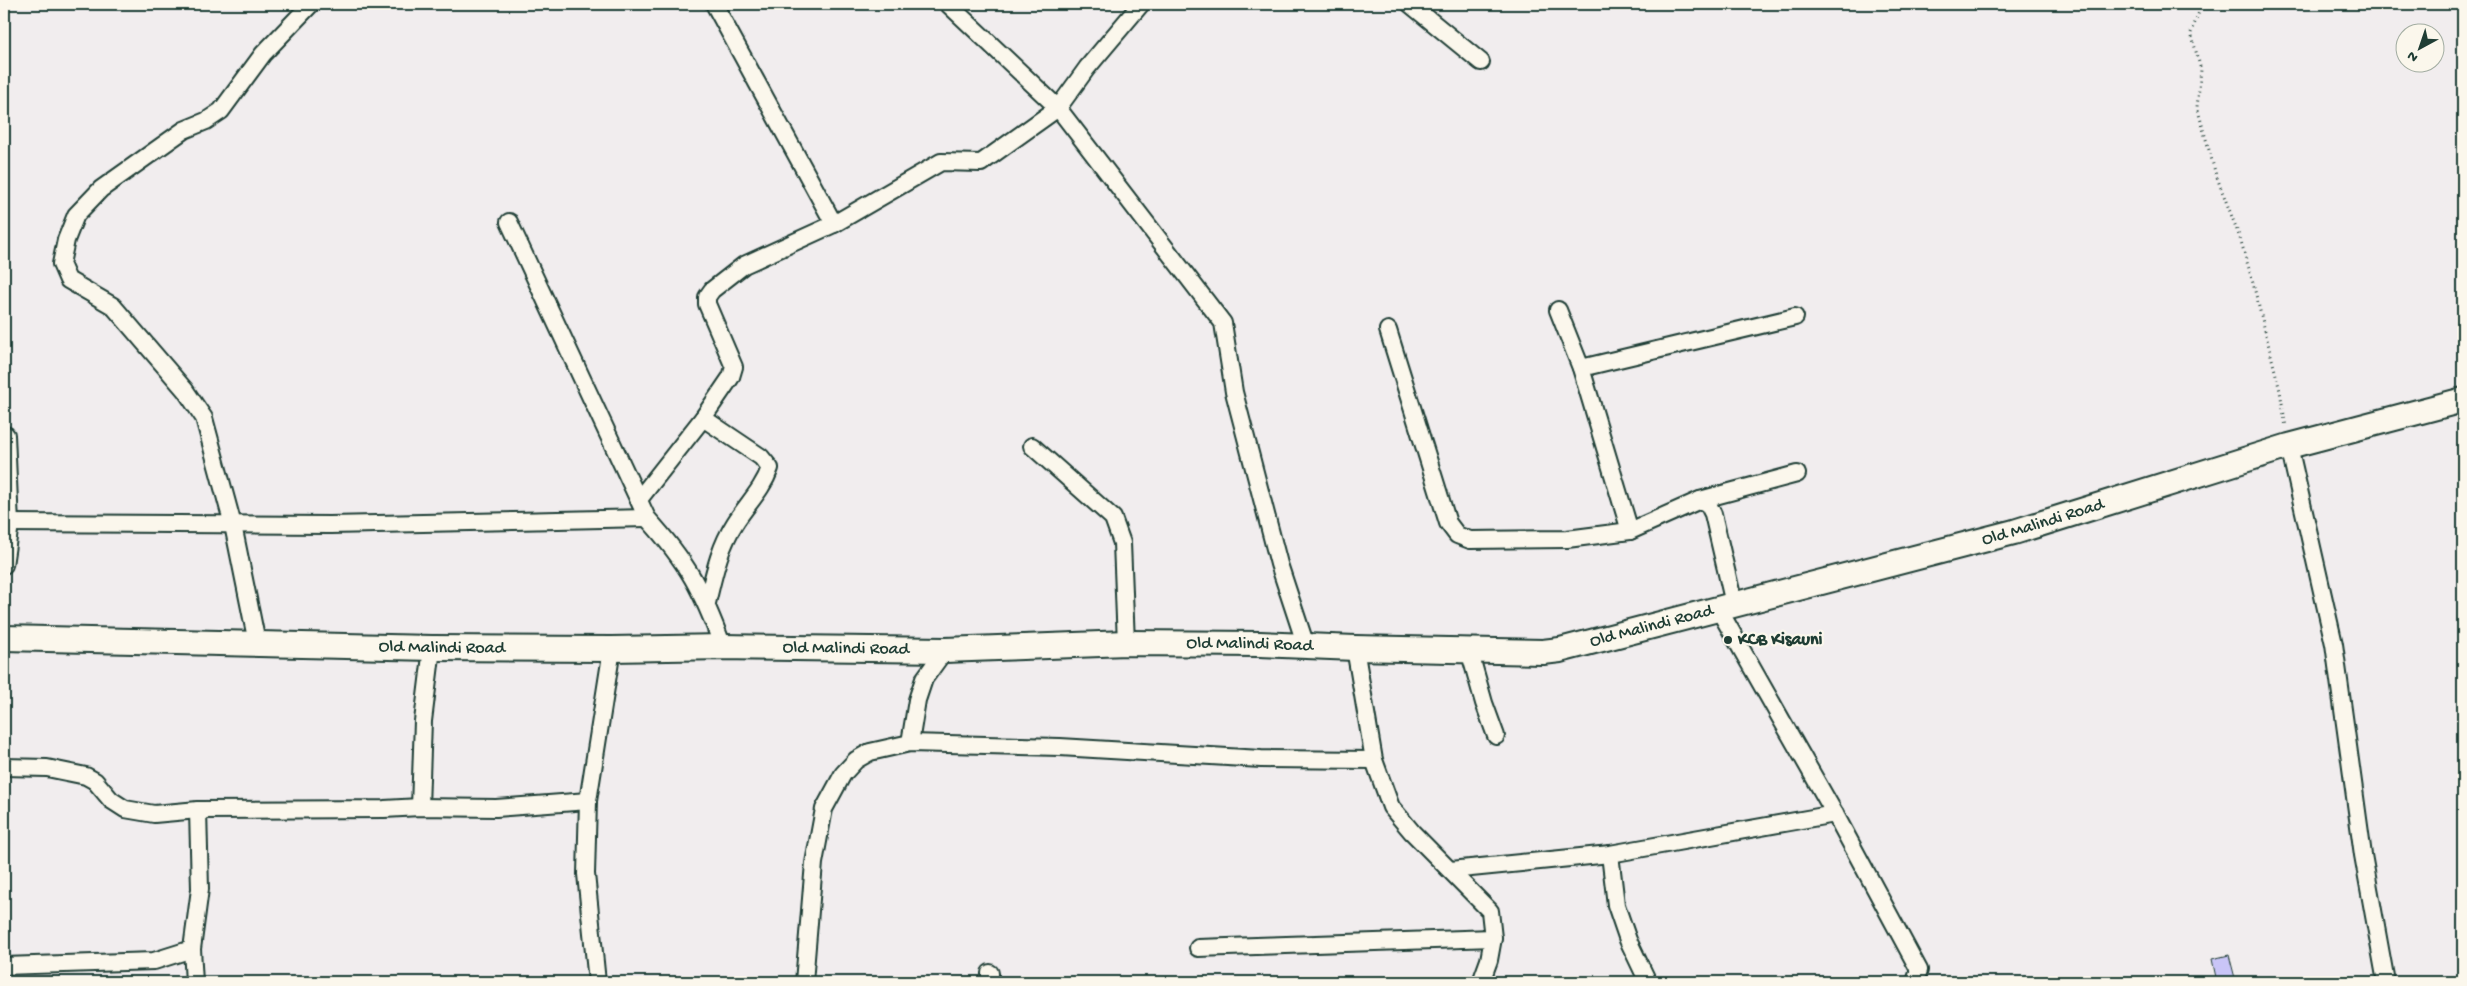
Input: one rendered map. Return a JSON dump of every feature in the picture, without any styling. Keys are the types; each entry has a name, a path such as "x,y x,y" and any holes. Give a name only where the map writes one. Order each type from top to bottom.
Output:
{"main road":[{"name":"Old Malindi Road","path":"4,638 432,648 612,649 723,647 945,650 1126,643 1542,652 1560,650 2014,532 2289,446 2463,400"}],"street":[{"path":"257,644 233,525 204,418 185,390 113,306 68,280 61,264 66,240 76,215 101,189 184,130 206,121 221,111 263,54 311,4"},
{"path":"714,4 834,224"},
{"path":"948,4 1058,108 1222,323 1234,392 1279,564 1306,646"},
{"path":"640,498 703,418 732,377 734,367 707,304 707,297 712,290 744,266 834,224 940,162 981,163 1058,108 1087,68 1141,4"},
{"path":"1410,4 1481,62"},
{"path":"509,222 640,498 647,518 674,548 692,573 707,602 723,647"},
{"path":"1558,310 1581,368 1630,531"},
{"path":"1581,368 1795,317"},
{"path":"1388,330 1448,523 1457,535 1470,540 1567,539 1630,531 1700,500 1797,474"},
{"path":"703,418 761,458 770,468 766,480 735,523 718,555 707,602"},
{"path":"4,564 7,523 6,435"},
{"path":"1032,446 1113,518 1122,543 1126,643"},
{"path":"2289,446 2334,644 2363,855 2386,982"},
{"path":"1700,500 1708,504 1713,514 1726,606 1919,970 1915,982"},
{"path":"7,523 340,525 647,518"},
{"path":"420,807 423,721 432,648"},
{"path":"1355,648 1374,760 1391,807 1412,832 1490,911 1493,938 1489,960 1481,982"},
{"path":"597,982 586,874 588,801 612,649"},
{"path":"910,743 917,700 924,679 945,650"},
{"path":"1469,650 1484,703 1496,736"},
{"path":"804,982 814,863 824,809 839,780 856,760 870,752 910,743 1060,747 1261,759 1374,760"},
{"path":"4,767 47,768 86,776 95,781 111,800 125,809 154,814 198,810 384,809 420,807 496,808 588,801"},
{"path":"194,982 192,949 200,889 198,810"},
{"path":"1451,870 1610,854 1835,814"},
{"path":"1610,854 1616,905 1628,940 1648,982"},
{"path":"1198,948 1493,938"},
{"path":"4,966 154,961 192,949"}],"path":[{"path":"2202,4 2191,33 2201,70 2197,107 2216,175 2240,238 2253,283 2280,391 2289,446"}],"building":[{"path":"2229,955 2236,982 2217,982 2212,959"}],"place":[{"name":"KCB Kisauni","path":"1728,640"}]}
